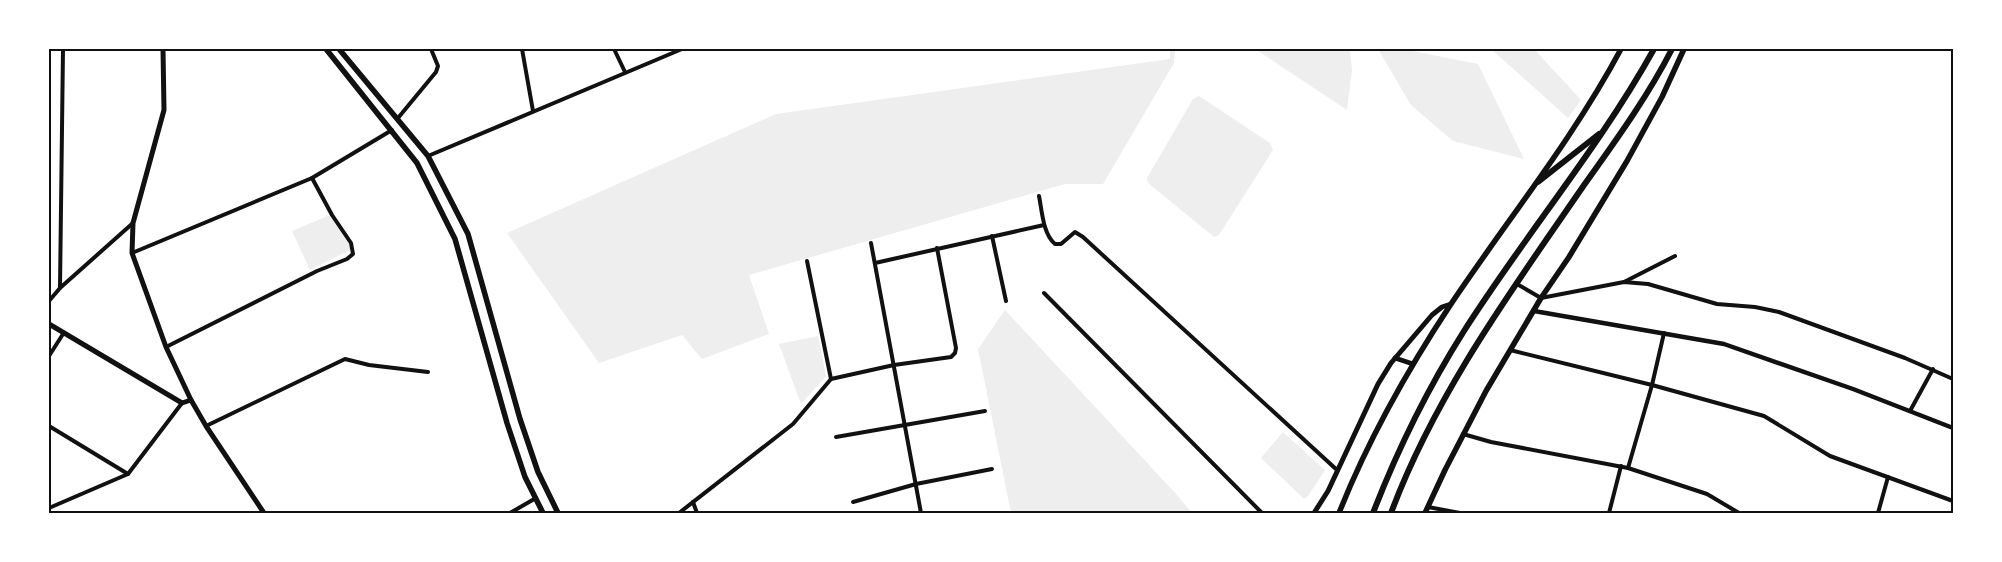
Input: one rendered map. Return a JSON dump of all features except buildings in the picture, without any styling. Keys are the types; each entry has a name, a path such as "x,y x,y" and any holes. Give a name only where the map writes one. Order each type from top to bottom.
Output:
{"highway":[{"path":"1372,513 1392,467 1432,388 1464,332 1606,128 1654,49"},
{"path":"1392,513 1420,448 1477,344 1632,117 1672,49"},
{"path":"1538,182 1606,128"}],"main road":[{"path":"163,49 164,110 133,223 132,253 166,347 191,400 206,426 264,513"},
{"path":"326,49 417,163 455,239 507,423 525,477 543,513"},
{"path":"339,49 428,156 468,234 520,419 538,472 558,513"},
{"path":"1339,513 1369,446 1413,364 1451,304 1538,182 1590,102 1621,49"},
{"path":"1427,510 1464,434 1510,350 1627,161 1662,97 1684,49"},
{"path":"1314,513 1328,492 1378,384 1395,358 1432,314 1442,307 1451,304"},
{"path":"49,324 182,403 191,400"},
{"path":"1395,358 1413,364"}],"street":[{"path":"60,288 63,49"},
{"path":"398,118 436,72 438,66 431,49"},
{"path":"522,49 533,111"},
{"path":"614,49 625,72"},
{"path":"428,156 682,49"},
{"path":"132,253 312,178 392,130"},
{"path":"166,347 317,271 347,259 353,254 351,243 332,215 312,178"},
{"path":"1039,196 1044,225 1050,240 1055,244 1061,244 1075,232 1090,244 1337,470"},
{"path":"49,301 60,288 133,223"},
{"path":"875,263 1044,225"},
{"path":"992,236 1006,302"},
{"path":"871,243 922,513"},
{"path":"678,513 793,424 831,379 894,365 951,357 955,353 956,348 937,248"},
{"path":"1624,282 1675,256"},
{"path":"807,262 831,379"},
{"path":"1517,284 1542,298 1624,282 1648,284 1717,304 1755,307 1779,312 1933,369 1953,379"},
{"path":"1044,293 1262,513"},
{"path":"1534,311 1724,344 1853,389 1953,428"},
{"path":"49,356 64,334"},
{"path":"1628,468 1652,385 1664,334"},
{"path":"1510,350 1652,385 1764,416 1830,456 1953,501"},
{"path":"206,426 345,359 369,365 428,372"},
{"path":"1910,411 1933,369"},
{"path":"49,508 128,474 182,403"},
{"path":"836,437 985,411"},
{"path":"49,426 128,474"},
{"path":"1464,434 1491,442 1628,468 1707,494 1739,513"},
{"path":"1608,513 1621,466"},
{"path":"853,502 916,484 992,469"},
{"path":"1878,513 1888,477"},
{"path":"510,513 536,498"},
{"path":"693,502 697,513"},
{"path":"1427,510 1460,513"}],"shaded area":[{"path":"1170,49 1175,49 1174,63 1103,184 1065,184 749,275 769,334 702,359 682,335 599,363 507,233 776,114 1170,59"},
{"path":"1255,49 1350,49 1352,70 1347,110"},
{"path":"1378,49 1402,49 1478,64 1524,159 1453,141 1411,105"},
{"path":"1491,49 1534,49 1581,100 1568,118"},
{"path":"1199,96 1270,143 1273,150 1219,235 1214,237 1148,183 1147,178 1193,99"},
{"path":"330,215 352,249 310,270 292,231"},
{"path":"1005,310 1192,513 1011,513 978,349"},
{"path":"818,336 826,376 801,404 779,344"},
{"path":"1283,432 1325,470 1304,499 1261,458"}]}
